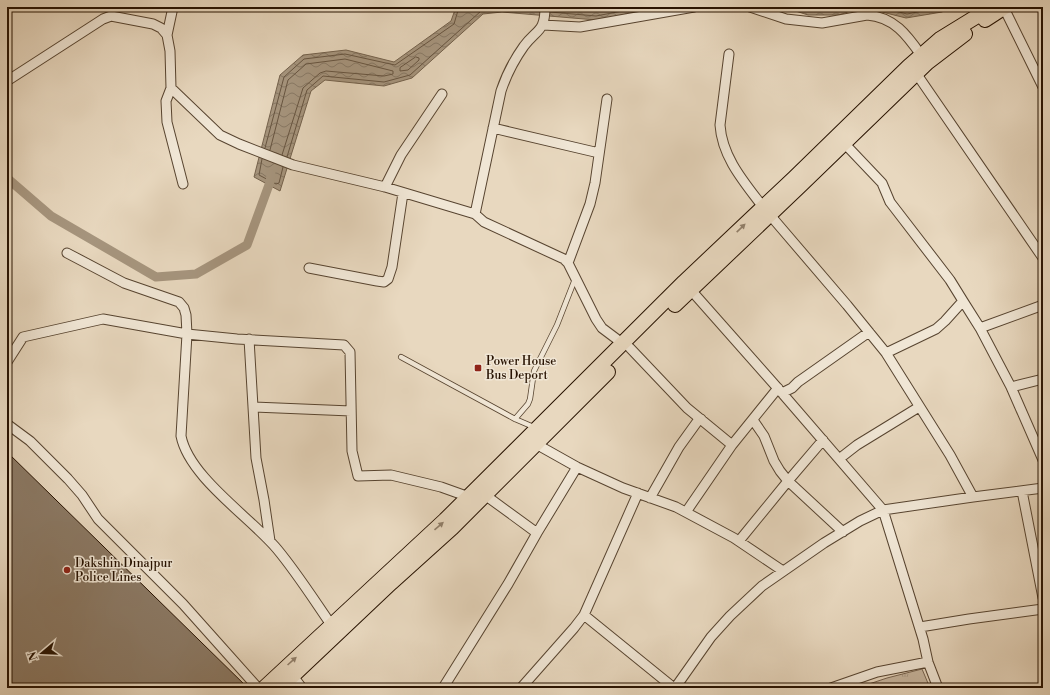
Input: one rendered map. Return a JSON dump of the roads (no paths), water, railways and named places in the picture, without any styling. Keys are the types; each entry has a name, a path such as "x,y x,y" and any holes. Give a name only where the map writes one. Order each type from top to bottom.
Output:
{"highway":[{"path":"264,688 536,444 626,346 690,289 921,55 946,35 1000,7"},
{"path":"280,688 411,564 452,528 538,428 626,346 766,211 844,143 916,73 946,47 1000,7"}],"street":[{"path":"173,7 167,35 170,52 171,88 166,101 167,122 183,184"},
{"path":"475,214 501,91 505,79 524,45 541,29 544,22 545,7"},
{"path":"544,22 580,27 694,7"},
{"path":"750,7 786,19 822,23 867,15 875,16 901,30 921,55"},
{"path":"1000,7 1043,87"},
{"path":"7,81 103,19 111,16 153,24 161,28 167,35"},
{"path":"730,54 720,125 720,135 723,145 733,165 766,211 886,353 950,455 973,497"},
{"path":"916,73 1043,258"},
{"path":"171,88 220,135 239,144 293,165 385,187 475,214 484,222 564,259 568,263 602,328 626,346 687,408 732,445"},
{"path":"385,187 401,155 442,94"},
{"path":"568,263 590,204 595,183 607,99"},
{"path":"493,128 599,153"},
{"path":"844,143 882,183 890,202 950,280 980,328 1011,387 1043,460"},
{"path":"309,268 384,282 388,279 392,267 403,193"},
{"path":"67,253 124,283 179,302 184,308 187,334 181,436 183,445 193,464 206,480 270,542 288,563 332,626"},
{"path":"690,289 780,390 883,510 920,627 928,662 938,688"},
{"path":"886,353 936,329 963,301"},
{"path":"980,328 1043,305"},
{"path":"7,362 23,337 103,319 187,334 344,345 350,352 352,452 358,476 391,475 441,486 476,499 537,532"},
{"path":"686,512 732,445 780,390 792,388 798,382 869,332"},
{"path":"249,339 256,458 270,542"},
{"path":"1011,387 1043,379"},
{"path":"253,407 351,411"},
{"path":"839,459 857,445 919,407"},
{"path":"650,498 679,447 697,422 701,419"},
{"path":"753,420 764,436 780,471 788,481 843,532"},
{"path":"7,424 44,455 68,479 82,495 98,519 183,604 258,688"},
{"path":"739,541 823,440"},
{"path":"536,444 577,467 686,512 739,541 783,572"},
{"path":"443,688 508,584 537,532 577,467"},
{"path":"584,615 674,688 711,637 730,616 762,586 860,521 883,510 1043,488"},
{"path":"1022,491 1043,598"},
{"path":"521,688 584,615 638,493"},
{"path":"920,627 1043,609"},
{"path":"831,688 877,672 928,662"},
{"path":"293,676 302,688"}],"lane":[{"path":"515,419 528,404 534,371 557,324 575,278"},
{"path":"401,357 515,419 538,428"}],"water":[{"path":"456,7 663,7 596,20 502,12 483,14 412,78 384,86 325,80 311,91 280,191 254,177 280,75 303,55 346,50 394,62 451,21"},
{"path":"783,7 862,7 839,15 808,15"},
{"path":"862,7 950,7 942,12 906,18"}],"waterway":[{"path":"7,178 51,216 156,277 196,274 247,245 270,182 271,174"}],"place":[{"name":"Power House Bus Deport","path":"478,368"},
{"name":"Dakshin Dinajpur Police Lines","path":"67,570"}]}
